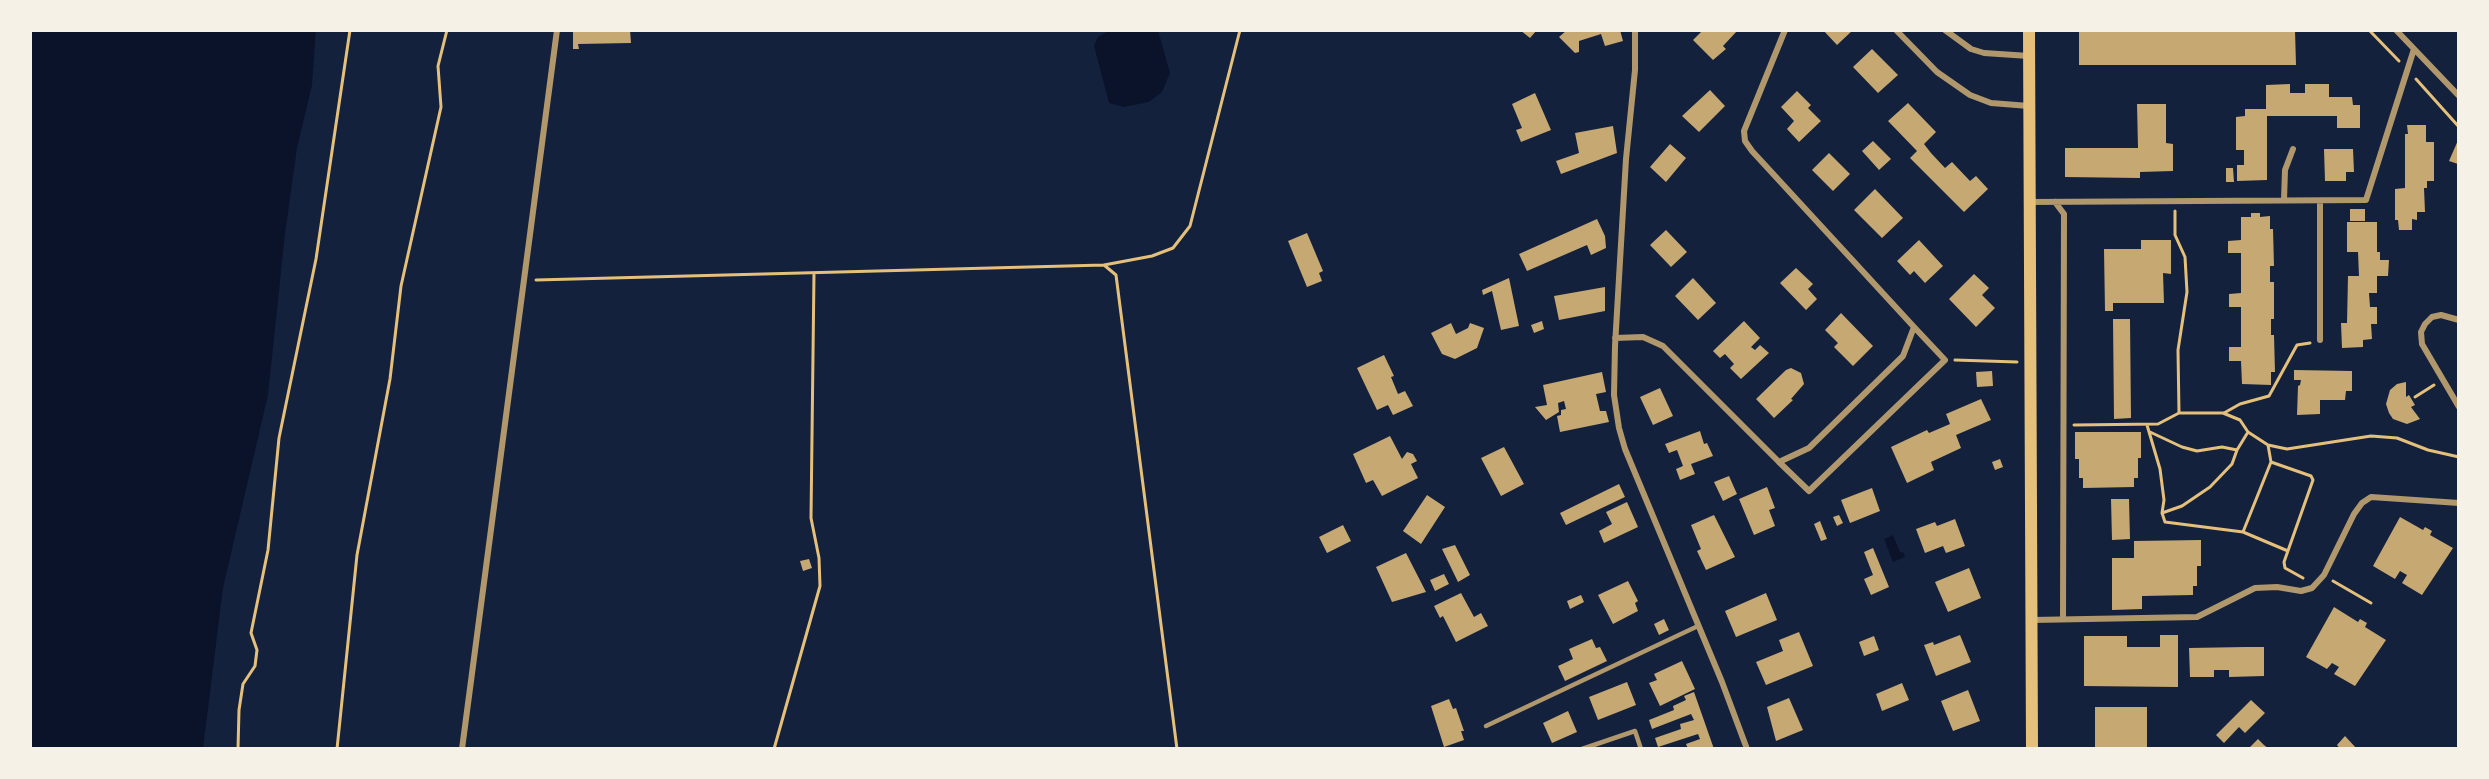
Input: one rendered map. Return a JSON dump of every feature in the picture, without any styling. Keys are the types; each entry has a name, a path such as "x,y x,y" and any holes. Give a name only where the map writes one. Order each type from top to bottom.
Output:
{"main road":[{"path":"2029,30 2032,749"}],"street":[{"path":"462,749 557,30"},
{"path":"1635,30 1635,70 1626,159 1615,338 1614,394 1624,449 1747,749"},
{"path":"1615,338 1643,337 1664,346 1809,491 1945,360 1745,141 1744,131 1785,30"},
{"path":"1896,30 1937,72 1970,95 1991,103 2029,106"},
{"path":"1945,30 1964,44 1984,53 2029,56"},
{"path":"2396,30 2459,96"},
{"path":"2030,202 2366,200 2414,50"},
{"path":"2284,200 2285,170 2294,149"},
{"path":"2320,201 2320,340"},
{"path":"2055,202 2064,214 2063,619"},
{"path":"2459,320 2440,315 2432,317 2421,332 2422,344 2459,408"},
{"path":"1779,462 1809,448 1894,367 1903,356 1914,327"},
{"path":"2032,620 2197,617 2255,588 2277,587 2301,591 2315,585 2324,575 2354,514 2362,503 2371,497 2459,503"}],"lane":[{"path":"1486,726 1698,626"},
{"path":"1582,749 1635,731 1641,749"}],"path":[{"path":"238,749 239,710 243,684 255,666 257,650 251,633 268,550 279,438 316,259 351,30"},
{"path":"337,749 357,555 390,379 401,286 441,107 438,66 447,30"},
{"path":"525,280 1104,265 1152,256 1173,248 1190,226 1240,30"},
{"path":"2175,201 2175,235 2185,256 2187,292 2178,350 2180,413"},
{"path":"1104,265 1116,275 1177,749"},
{"path":"774,749 820,586 819,558 811,519 814,273"},
{"path":"2223,413 2240,404 2269,396 2297,345 2320,340"},
{"path":"1945,360 2031,363"},
{"path":"2415,397 2443,380"},
{"path":"2063,424 2147,425 2158,424 2180,413 2223,413 2240,420 2248,432 2268,445 2287,449 2371,436 2397,438 2428,450 2459,457"},
{"path":"2147,425 2160,469 2164,500 2162,513 2165,522 2243,532 2288,551"},
{"path":"2149,432 2181,447 2197,451 2223,447 2237,450"},
{"path":"2162,513 2182,506 2210,487 2232,464 2248,432"},
{"path":"2243,532 2271,462 2268,445"},
{"path":"2271,462 2311,476 2313,480 2288,551 2285,568 2315,585"},
{"path":"2324,575 2371,603"}],"water":[{"path":"30,30 316,30 312,85 297,148 285,234 268,395 223,588 203,749 30,749"},
{"path":"1110,30 1158,30 1170,73 1162,92 1149,102 1124,107 1109,103 1094,46 1098,37"},
{"path":"1893,535 1900,552 1903,552 1905,557 1893,562 1884,539"}],"building":[{"path":"573,30 630,30 631,43 578,44 579,49 573,49"},
{"path":"1520,30 1537,30 1530,38"},
{"path":"1567,30 1620,30 1623,41 1605,46 1601,34 1579,41 1579,52 1575,53 1559,37"},
{"path":"1703,30 1738,30 1723,46 1726,49 1713,60 1693,40"},
{"path":"1823,30 1853,30 1837,45"},
{"path":"2079,30 2295,30 2296,65 2079,65"},
{"path":"1872,49 1898,75 1878,93 1853,67"},
{"path":"2290,84 2290,93 2305,93 2305,84 2329,84 2329,97 2352,97 2353,105 2360,105 2360,128 2337,128 2337,116 2267,116 2267,180 2237,181 2237,165 2244,165 2244,150 2236,150 2236,117 2245,116 2245,109 2266,109 2266,85"},
{"path":"1710,90 1725,106 1699,132 1682,116"},
{"path":"1797,91 1811,105 1808,108 1821,121 1799,142 1787,129 1794,121 1781,107"},
{"path":"1535,93 1551,130 1521,142 1516,130 1522,128 1512,104"},
{"path":"1908,103 1936,132 1924,144 1931,153 1945,168 1952,162 1970,181 1976,176 1988,189 1964,212 1910,158 1917,151 1888,121"},
{"path":"2137,104 2166,104 2166,143 2173,144 2173,171 2140,172 2140,178 2065,177 2065,148 2138,148"},
{"path":"2407,125 2426,125 2426,142 2434,142 2434,181 2427,181 2427,188 2424,188 2425,212 2417,212 2417,220 2412,219 2412,230 2399,230 2398,220 2395,220 2395,189 2405,188"},
{"path":"1613,126 1617,153 1561,174 1556,161 1579,153 1575,133"},
{"path":"2459,138 2459,161 2458,164 2449,161"},
{"path":"1873,141 1891,159 1879,170 1862,151"},
{"path":"1670,144 1686,158 1666,182 1650,167"},
{"path":"2324,149 2353,149 2354,172 2346,172 2346,181 2325,181"},
{"path":"1829,153 1850,174 1833,191 1812,170"},
{"path":"2226,168 2233,168 2234,182 2226,182"},
{"path":"1875,189 1903,218 1882,238 1854,210"},
{"path":"2350,209 2365,209 2365,221 2350,221"},
{"path":"2251,213 2260,213 2260,217 2270,216 2270,229 2273,229 2274,266 2270,266 2270,282 2274,282 2274,319 2271,319 2271,335 2274,335 2275,372 2271,372 2271,385 2242,384 2241,361 2229,361 2229,347 2241,347 2241,307 2229,307 2229,294 2241,293 2241,253 2228,253 2228,241 2241,240 2241,217 2251,217"},
{"path":"1597,219 1605,236 1606,248 1591,255 1587,245 1527,271 1519,254"},
{"path":"2347,222 2377,222 2377,252 2380,252 2380,260 2389,260 2388,276 2377,276 2377,293 2369,293 2370,307 2377,307 2377,324 2371,324 2372,339 2363,340 2363,347 2342,348 2341,323 2347,323 2348,276 2359,276 2358,252 2347,252"},
{"path":"1666,230 1687,252 1671,267 1650,245"},
{"path":"1307,233 1323,271 1319,273 1322,281 1307,287 1288,241"},
{"path":"1919,240 1943,266 1925,283 1914,271 1910,275 1897,261"},
{"path":"2141,240 2171,240 2171,274 2163,273 2164,303 2113,303 2113,311 2105,311 2104,249 2141,249"},
{"path":"1796,268 1813,284 1808,289 1817,299 1806,310 1780,283"},
{"path":"1974,274 1989,288 1982,295 1995,308 1976,327 1949,299"},
{"path":"1509,278 1519,326 1501,330 1492,291 1483,295 1482,290"},
{"path":"1693,278 1716,303 1698,320 1675,296"},
{"path":"1605,287 1605,311 1559,320 1554,296"},
{"path":"1841,313 1873,346 1853,366 1834,347 1838,343 1825,330"},
{"path":"2113,319 2130,319 2131,418 2114,419"},
{"path":"1542,321 1544,329 1534,333 1531,325"},
{"path":"1744,321 1760,338 1751,347 1755,350 1760,345 1769,353 1741,379 1730,368 1734,364 1725,354 1720,358 1713,351"},
{"path":"1451,323 1456,334 1468,328 1470,323 1484,328 1477,348 1455,359 1442,354 1431,333"},
{"path":"1384,355 1394,376 1391,377 1398,394 1405,391 1413,406 1393,415 1388,405 1377,410 1357,368"},
{"path":"1791,368 1801,373 1804,384 1791,399 1793,400 1774,418 1756,399 1786,370"},
{"path":"2294,370 2352,371 2352,391 2346,391 2345,400 2320,400 2320,414 2297,415 2298,386 2301,380 2294,380"},
{"path":"1992,371 1993,386 1977,387 1976,372"},
{"path":"1602,372 1606,392 1596,394 1600,411 1606,411 1609,422 1560,432 1557,416 1561,415 1561,410 1566,409 1564,401 1558,403 1559,412 1546,420 1535,407 1547,405 1543,385"},
{"path":"2406,382 2406,397 2409,395 2415,405 2411,407 2420,419 2407,424 2393,419 2386,404 2390,390 2397,384"},
{"path":"1660,388 1673,416 1653,425 1640,397"},
{"path":"1981,399 1991,420 1956,435 1961,448 1931,462 1934,470 1907,483 1891,447 1927,430 1929,433 1950,424 1946,414"},
{"path":"1700,431 1704,444 1707,443 1713,456 1691,464 1695,474 1680,480 1676,469 1683,466 1677,450 1669,453 1665,444"},
{"path":"2075,432 2141,432 2141,458 2138,458 2138,478 2134,478 2134,487 2083,488 2083,478 2079,478 2079,459 2075,459"},
{"path":"1390,436 1402,459 1407,452 1413,454 1417,461 1411,464 1418,478 1382,496 1373,480 1366,483 1353,454"},
{"path":"1504,447 1524,484 1501,496 1481,458"},
{"path":"2000,459 2003,467 1995,470 1992,462"},
{"path":"1729,476 1737,494 1723,501 1714,482"},
{"path":"1619,484 1625,497 1566,525 1560,513"},
{"path":"1767,487 1775,508 1769,510 1775,526 1754,535 1739,499"},
{"path":"1872,488 1880,511 1850,523 1841,500"},
{"path":"1427,495 1445,507 1421,544 1403,531"},
{"path":"2111,499 2129,499 2130,539 2112,540"},
{"path":"1627,502 1638,527 1604,543 1599,531 1612,524 1606,512"},
{"path":"1714,515 1735,557 1706,570 1697,551 1701,549 1691,525"},
{"path":"1839,515 1843,523 1837,526 1833,517"},
{"path":"2400,517 2423,530 2425,527 2432,531 2430,535 2453,548 2422,595 2402,583 2407,575 2400,571 2395,579 2373,566"},
{"path":"1955,519 1965,546 1946,553 1943,546 1925,553 1916,529 1935,522 1937,526"},
{"path":"1820,521 1827,539 1821,541 1814,524"},
{"path":"1343,525 1351,541 1327,553 1319,537"},
{"path":"2201,540 2201,566 2197,566 2197,586 2193,586 2193,595 2142,596 2142,609 2112,610 2112,558 2134,558 2134,541"},
{"path":"1455,545 1470,575 1458,582 1442,549"},
{"path":"1873,548 1889,587 1871,595 1864,579 1873,575 1864,552"},
{"path":"1406,553 1426,592 1392,602 1376,567"},
{"path":"809,559 812,568 803,571 800,561"},
{"path":"1969,568 1981,598 1948,612 1935,582"},
{"path":"1444,574 1449,584 1435,591 1430,580"},
{"path":"1628,581 1638,601 1635,603 1638,611 1613,624 1598,595"},
{"path":"1461,593 1474,617 1481,613 1488,626 1456,642 1443,616 1440,618 1434,606"},
{"path":"1766,593 1777,620 1736,637 1725,611"},
{"path":"1581,595 1584,602 1570,609 1567,601"},
{"path":"2334,607 2358,622 2360,619 2367,623 2365,627 2386,640 2355,686 2334,674 2339,667 2332,663 2327,669 2306,657"},
{"path":"1664,619 1669,630 1659,635 1654,624"},
{"path":"1799,632 1813,666 1766,685 1756,662 1783,651 1779,640"},
{"path":"1960,635 1971,662 1936,676 1924,645 1933,642 1934,645"},
{"path":"2160,635 2178,635 2178,687 2084,686 2084,636 2127,636 2127,647 2160,647"},
{"path":"1874,636 1879,650 1864,656 1859,642"},
{"path":"1592,639 1596,648 1600,647 1607,661 1565,681 1558,666 1573,659 1569,649"},
{"path":"2264,647 2264,676 2229,677 2229,670 2214,670 2214,677 2190,677 2189,648"},
{"path":"1682,661 1695,689 1660,706 1649,683 1657,680 1654,674"},
{"path":"1627,682 1636,705 1598,720 1589,697"},
{"path":"1902,683 1909,700 1882,711 1876,694"},
{"path":"1968,690 1980,721 1953,731 1941,701"},
{"path":"1694,692 1714,749 1688,749 1686,744 1700,739 1698,734 1658,747 1655,738 1681,729 1680,724 1694,720 1691,714 1652,729 1649,720 1674,710 1673,706 1686,700 1684,696"},
{"path":"1789,698 1803,730 1776,741 1767,707"},
{"path":"1449,699 1453,709 1456,708 1464,731 1461,731 1464,740 1444,747 1431,706"},
{"path":"2251,700 2265,713 2245,733 2239,727 2224,743 2216,735"},
{"path":"2095,707 2147,707 2147,749 2095,749"},
{"path":"1568,711 1577,732 1552,743 1543,723"},
{"path":"2345,736 2357,749 2340,749 2337,745"},
{"path":"2258,739 2264,745 2269,749 2248,749"}]}
